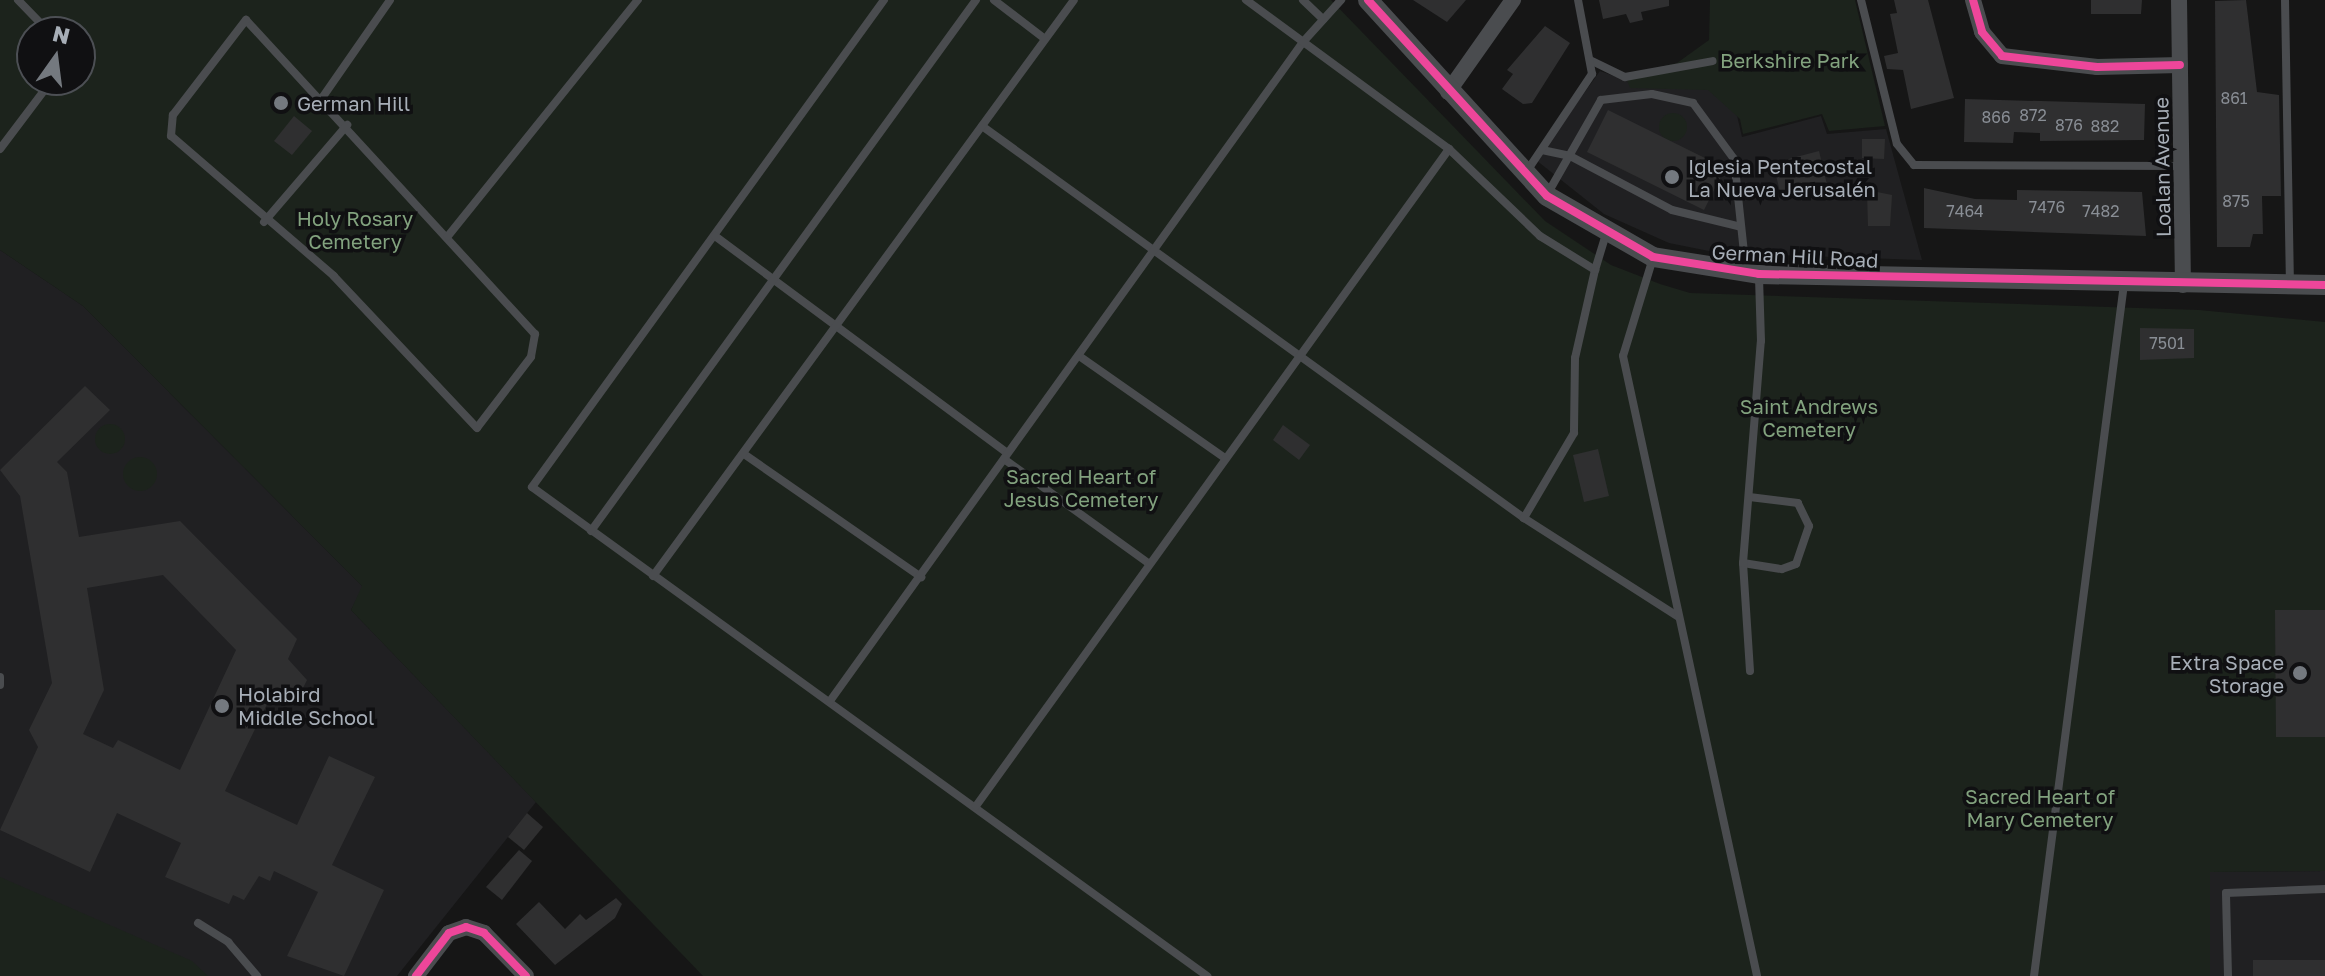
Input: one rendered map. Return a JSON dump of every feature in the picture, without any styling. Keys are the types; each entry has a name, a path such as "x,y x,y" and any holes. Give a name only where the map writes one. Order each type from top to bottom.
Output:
{"street":[{"path":"1448,92 1513,0"},
{"path":"1973,0 1982,32 2002,56 2097,67 2180,65"},
{"name":"Loalan Avenue","path":"2179,0 2183,285"},
{"name":"German Hill Road","path":"1372,2 1448,92 1547,196 1606,235 1653,257 1753,273 2124,284 2325,285"},
{"path":"416,976 449,933 466,927 484,933 526,976"}],"lane":[{"path":"18,0 34,16"},
{"path":"322,98 390,0"},
{"path":"448,236 638,0"},
{"path":"884,0 532,487 1207,976"},
{"path":"591,531 976,0"},
{"path":"994,0 1045,39"},
{"path":"653,576 1074,0"},
{"path":"1246,0 1449,149 1540,236 1595,270"},
{"path":"1303,0 1323,19"},
{"path":"830,701 1005,456 1082,358 1155,248 1303,42 1341,0"},
{"path":"1524,175 1592,74 1578,0"},
{"path":"1861,0 1897,144 1914,165 2182,166"},
{"path":"2285,0 2290,285"},
{"path":"246,20 322,98 535,334 531,357 477,428 334,276 264,222 176,145 173,115 246,20"},
{"path":"1590,60 1625,77 1713,61"},
{"path":"1547,196 1601,100 1652,94 1693,103 1734,159 1741,227 1753,273 1749,497 1743,563 1750,671"},
{"path":"0,149 40,96"},
{"path":"264,222 347,125"},
{"path":"982,126 1155,248 1524,518 1677,616"},
{"path":"976,806 1449,149"},
{"path":"1542,150 1570,156 1672,210 1741,227"},
{"path":"1524,518 1574,433 1575,358 1606,235"},
{"path":"715,236 1148,563"},
{"path":"1653,257 1623,356 1757,976"},
{"path":"2034,976 2124,284"},
{"path":"1082,358 1225,458"},
{"path":"744,454 921,577"},
{"path":"1743,563 1782,569 1796,564 1809,526 1798,503 1749,497"},
{"path":"0,677 0,685"},
{"path":"2228,976 2226,893 2325,889"},
{"path":"198,923 228,942 257,976"}],"shaded area":[{"path":"1600,71 1628,81 1728,77 1742,137 1821,116 1827,134 1886,129 1922,260 1719,253 1669,243 1604,214 1536,160"},
{"name":"Holabird Middle School","path":"0,250 83,306 363,587 351,610 536,802 397,976 0,976"},
{"path":"2325,871 2325,976 2210,976 2210,872"}],"green space":[{"name":"Sacred Heart of Jesus Cemetery","path":"0,0 1331,0 1545,221 1611,265 1660,284 1690,293 2199,310 2325,322 2325,871 2210,872 2210,976 703,976 351,610 362,586 83,306 0,250"},
{"name":"Berkshire Park","path":"1710,0 1855,0 1885,126 1829,131 1822,114 1743,134 1740,119 1708,90 1630,88 1625,75 1677,63 1709,40"},
{"path":"1673,113 1683,117 1687,127 1683,137 1673,141 1663,137 1659,127 1663,117"},
{"path":"110,424 116,425 124,433 124,445 116,453 110,454 104,453 96,445 95,439 96,433 104,425"},
{"path":"140,457 152,462 157,474 152,486 140,491 128,486 123,474 128,462"},
{"path":"0,877 192,961 208,976 0,976"}],"building":[{"path":"1413,0 1466,0 1447,22"},
{"path":"1599,0 1669,0 1669,6 1641,12 1643,20 1630,23 1626,14 1603,19"},
{"path":"1894,0 1928,0 1954,98 1911,109 1903,70 1887,69 1884,56 1898,53 1890,14 1897,13"},
{"path":"2091,0 2142,0 2141,14 2091,14"},
{"path":"2246,0 2257,92 2279,95 2281,196 2262,196 2263,234 2253,234 2250,247 2217,247 2215,1"},
{"path":"1545,26 1570,43 1532,103 1523,104 1502,89 1513,74 1507,70"},
{"path":"1965,99 2145,104 2144,140 2040,141 2040,133 2014,132 2013,143 1964,142"},
{"path":"1608,110 1725,168 1704,210 1587,152"},
{"path":"294,116 312,131 292,155 274,141"},
{"path":"1862,139 1885,139 1884,159 1862,158"},
{"path":"1819,151 1828,189 1782,200 1773,163"},
{"path":"1924,188 1975,199 2017,200 2017,190 2142,192 2146,236 1924,228"},
{"path":"1867,190 1892,195 1890,226 1868,226"},
{"path":"2140,328 2194,329 2194,358 2140,360"},
{"path":"85,386 110,410 57,462 67,472 79,537 180,521 297,639 288,659 307,680 297,700 270,698 225,791 297,825 329,756 375,777 332,865 384,890 344,976 287,956 318,892 274,871 270,881 259,876 244,900 233,895 229,904 165,877 181,843 117,813 90,872 0,830 38,747 29,730 52,683 20,496 0,470","holes":["163,575 236,650 180,770 118,740 113,748 83,734 104,690 87,588"]},
{"path":"1283,425 1310,445 1299,460 1273,440"},
{"path":"1598,449 1609,496 1584,502 1573,455"},
{"name":"Extra Space Storage","path":"2275,610 2325,610 2325,737 2276,737"},
{"path":"527,813 543,827 524,850 508,837"},
{"path":"519,850 532,861 502,900 486,887"},
{"path":"616,898 622,904 615,918 555,965 516,924 539,902 565,929 580,914 586,920"},
{"path":"2253,960 2325,960 2325,976 2253,976"}],"cycle path":[{"path":"1368,0 1547,196 1653,257 1759,274 2325,285"},
{"path":"1973,0 1982,32 2002,56 2097,67 2180,65"},
{"path":"416,976 449,933 466,927 484,933 526,976"}],"place":[{"name":"German Hill","path":"281,103"},
{"name":"Iglesia Pentecostal La Nueva Jerusalén","path":"1672,177"},
{"name":"Extra Space Storage","path":"2300,673"},
{"name":"Holabird Middle School","path":"222,706"}],"park label":[{"name":"Holy Rosary Cemetery","path":"355,230"},
{"name":"Saint Andrews Cemetery","path":"1809,418"},
{"name":"Sacred Heart of Mary Cemetery","path":"2040,808"}]}
